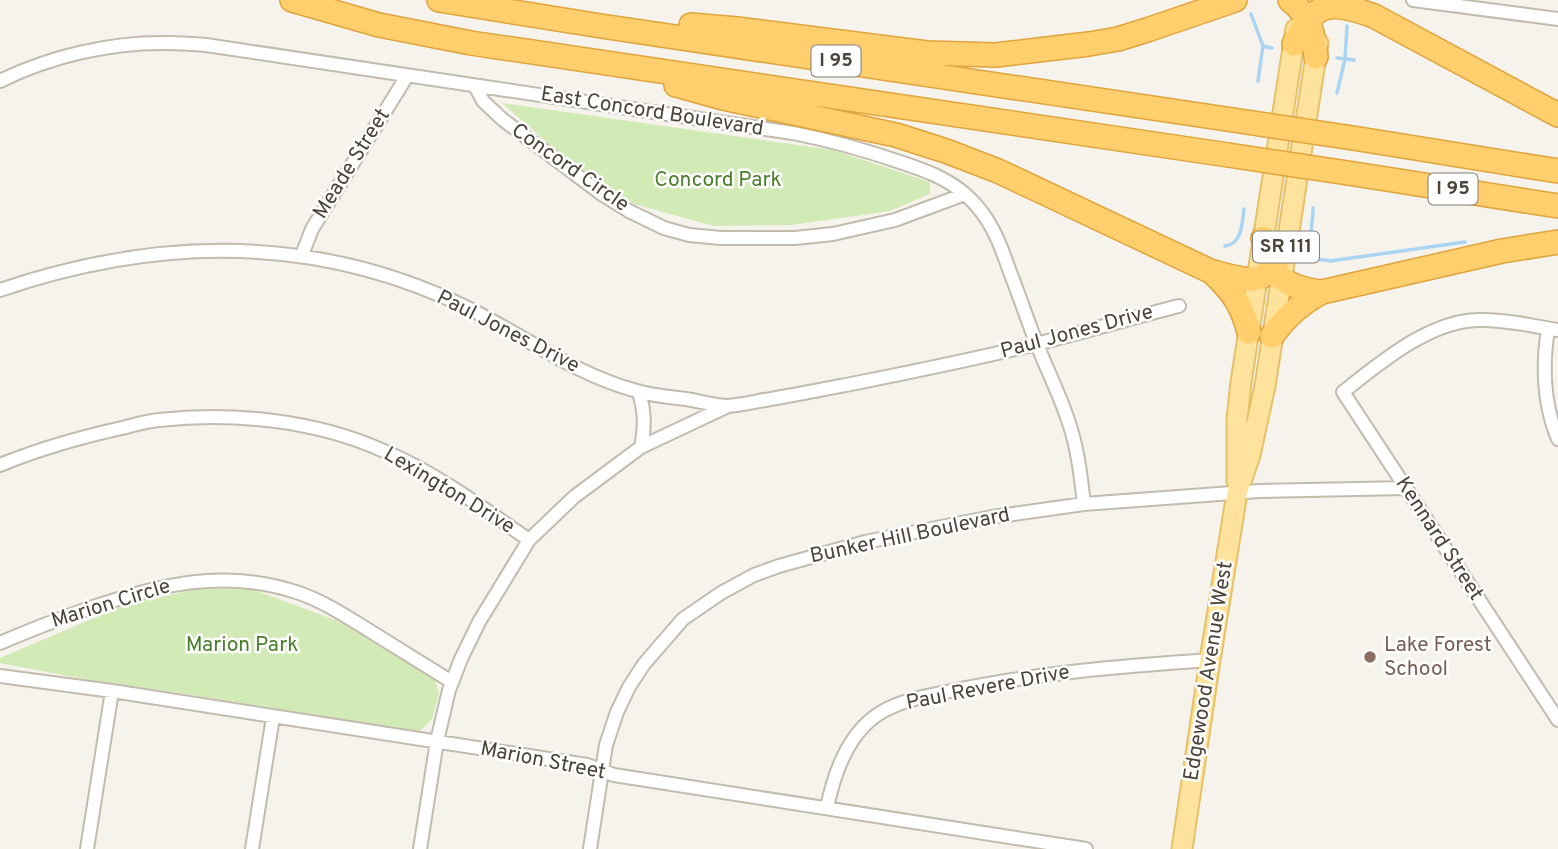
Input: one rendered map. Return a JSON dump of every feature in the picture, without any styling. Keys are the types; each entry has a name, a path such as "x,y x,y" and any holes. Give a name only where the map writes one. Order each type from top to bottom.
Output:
{"highway":[{"name":"I 95","path":"292,0 379,25 422,34 1558,206"},
{"name":"I 95","path":"439,0 1558,171"},
{"path":"601,26 699,26 928,52 996,55 1118,39 1235,0"},
{"path":"1356,0 1374,16"},
{"path":"1307,5 1345,4 1357,8 1558,115"},
{"path":"1294,44 1307,5"},
{"path":"1307,5 1316,57"},
{"path":"596,61 723,98 896,135 946,150 998,171 1210,271 1245,281 1270,275 1299,288 1322,292"},
{"path":"1263,238 1270,275"},
{"path":"1272,336 1282,322 1302,304 1322,292 1502,251 1558,243"},
{"path":"1270,275 1286,246"},
{"path":"1210,271 1239,303 1249,332"}],"main road":[{"name":"SR 111","path":"1263,238 1294,44"},
{"name":"SR 111","path":"1286,246 1316,57"},
{"name":"Edgewood Avenue West","path":"1237,493 1237,419 1249,332 1270,275"},
{"name":"Edgewood Avenue West","path":"1182,849 1237,493 1258,421 1272,336 1270,275"}],"street":[{"path":"1413,0 1491,5 1558,19"},
{"name":"East Concord Boulevard","path":"0,81 36,65 88,52 132,45 206,45 793,133 867,150 926,170 965,194 983,212 997,235 1037,344 1061,398 1079,459 1084,504"},
{"name":"Meade Street","path":"302,255 312,229 407,76"},
{"name":"Concord Circle","path":"475,86 483,101 502,119 604,195 664,228 690,235 721,238 795,238 833,234 895,220 965,194"},
{"name":"Paul Jones Drive","path":"0,290 41,276 87,265 157,254 227,250 302,255 353,266 429,292 471,310 573,367 606,381 639,392 728,406"},
{"name":"Paul Jones Drive","path":"421,849 438,741 452,682 479,622 529,540 574,497 640,447 728,406 908,373 1037,344 1179,306"},
{"name":"Kennard Street","path":"1553,329 1479,320 1446,326 1410,344 1371,369 1343,392 1558,720"},
{"path":"1553,329 1544,352 1544,386 1549,416 1558,439"},
{"path":"639,392 644,409 645,428 640,447"},
{"name":"Lexington Drive","path":"0,465 101,433 158,420 215,417 302,425 338,434 394,456 471,500 529,540"},
{"name":"Bunker Hill Boulevard","path":"590,849 606,745 629,687 644,664 683,619 754,575 865,542 992,517 1084,504 1237,493 1406,488"},
{"name":"Marion Circle","path":"0,643 40,625 132,594 202,580 244,581 300,594 334,609 452,682"},
{"name":"Paul Revere Drive","path":"827,808 839,765 863,727 881,712 909,700 978,685 1087,669 1210,660"},
{"name":"Marion Street","path":"0,676 438,741 587,765 614,775 1086,849"},
{"path":"87,849 112,691"},
{"path":"252,849 273,717"}],"green space":[{"name":"Concord Park","path":"502,103 833,150 930,182 930,194 890,211 791,225 714,226 634,204 560,154"},
{"name":"Marion Park","path":"199,589 252,589 338,621 435,680 439,694 432,719 419,732 89,680 0,663 0,658 127,604"}],"waterway":[{"path":"1251,14 1263,46 1258,81"},
{"path":"1337,93 1345,59 1347,26"},
{"path":"1263,46 1272,48"},
{"path":"1337,58 1354,60"},
{"path":"1313,208 1311,251 1319,259 1330,261 1465,242"},
{"path":"1225,246 1238,237 1244,209"}],"place":[{"name":"Lake Forest School","path":"1370,657"}]}
